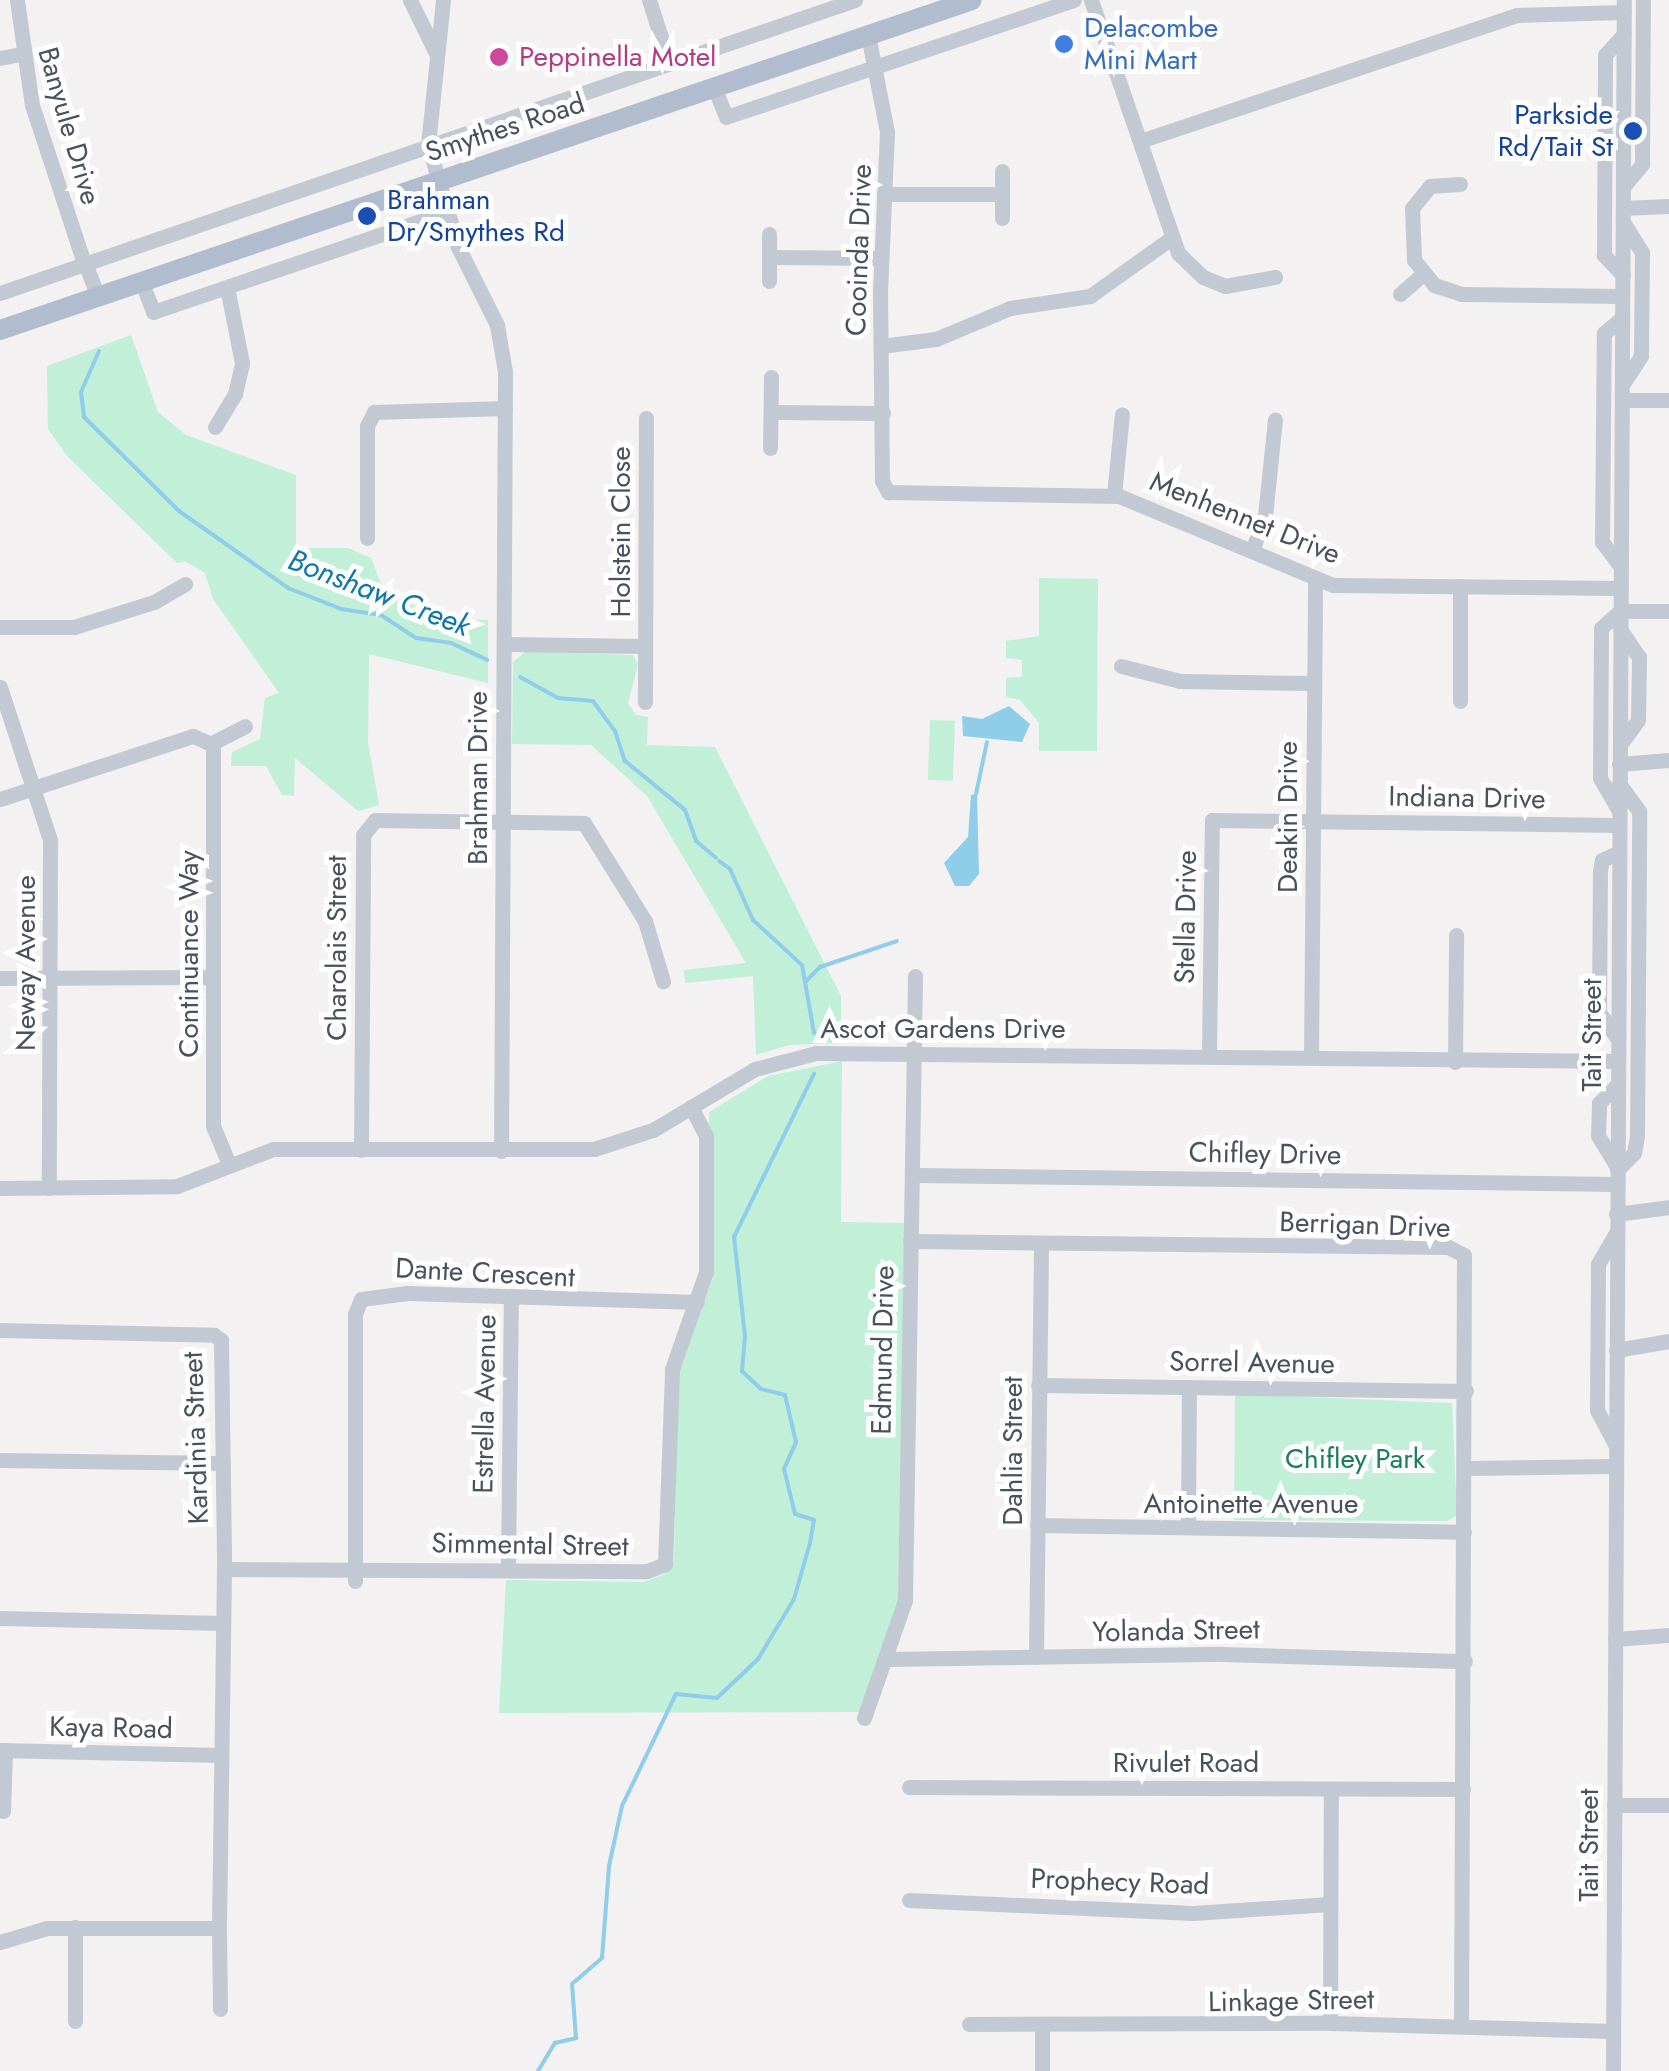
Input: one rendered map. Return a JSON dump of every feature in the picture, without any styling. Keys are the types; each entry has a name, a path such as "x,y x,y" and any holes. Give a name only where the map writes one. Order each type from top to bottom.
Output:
{"main road":[{"name":"Smythes Road","path":"0,330 961,2"}],"street":[{"name":"Banyule Drive","path":"17,0 21,54 97,295"},
{"path":"410,0 436,53"},
{"name":"Brahman Drive","path":"444,0 428,144 446,212 497,325 505,408 501,1151"},
{"path":"649,0 670,62"},
{"path":"0,292 855,0"},
{"path":"714,87 726,117 1074,0"},
{"path":"1091,0 1170,240 1190,266 1215,284 1245,286 1275,277"},
{"path":"1624,187 1642,162 1643,0"},
{"path":"1140,141 1516,16 1624,6 1620,628 1639,658 1638,720 1619,756 1620,818"},
{"path":"1623,275 1604,254 1606,53 1624,34"},
{"name":"Cooinda Drive","path":"868,35 878,66 886,120 880,258 882,468 894,491"},
{"path":"0,58 21,54"},
{"path":"1002,171 1002,218"},
{"path":"1460,184 1430,186 1414,204 1412,251 1422,274 1460,294 1622,296"},
{"path":"884,194 1002,194"},
{"path":"1623,215 1669,206"},
{"path":"140,280 154,312 446,212"},
{"path":"1622,394 1640,359 1642,248 1623,215"},
{"path":"768,281 769,234"},
{"path":"881,346 936,340 1003,310 1090,296 1170,240"},
{"path":"770,257 880,258"},
{"path":"1400,294 1422,274"},
{"path":"215,426 235,394 242,362 228,287"},
{"path":"1621,568 1602,542 1604,335 1622,318"},
{"path":"770,448 771,377"},
{"path":"1622,394 1669,400"},
{"path":"367,538 367,426 374,412 505,408"},
{"path":"772,412 884,414"},
{"path":"1114,495 1122,414"},
{"name":"Holstein Close","path":"645,702 646,418"},
{"path":"1252,551 1266,512 1276,420"},
{"name":"Menhennet Drive","path":"894,491 1114,495 1338,585 1620,588"},
{"name":"Deakin Drive","path":"1311,1057 1316,578"},
{"path":"0,628 79,626 154,602 185,584"},
{"path":"1460,586 1460,701"},
{"path":"1620,818 1602,786 1601,628 1620,610 1669,611"},
{"name":"Holstein Close","path":"504,661 645,646"},
{"path":"1121,666 1180,681 1313,683"},
{"name":"Neway Avenue","path":"0,687 36,786 51,851 49,1188"},
{"path":"0,799 192,736 212,742 244,726"},
{"name":"Continuance Way","path":"212,742 213,1126 228,1164"},
{"path":"1619,756 1669,760"},
{"path":"1616,1174 1634,1152 1637,1136 1638,811 1619,783"},
{"name":"Indiana Drive","path":"1314,820 1620,818"},
{"name":"Tait Street","path":"1613,2071 1617,1038 1600,1018 1599,990 1600,864 1619,852 1620,818"},
{"name":"Charolais Street","path":"360,1150 363,832 377,819 503,820 587,826 645,920 663,980"},
{"name":"Stella Drive","path":"1210,1056 1212,820 1314,820"},
{"path":"1455,1062 1456,935"},
{"name":"Edmund Drive","path":"864,1718 889,1658 904,1600 915,976"},
{"path":"0,978 213,978"},
{"name":"Ascot Gardens Drive","path":"0,1188 177,1186 269,1149 501,1151 604,1147 691,1107 746,1074 792,1057 914,1053 1617,1061"},
{"name":"Simmental Street","path":"224,1569 489,1577 508,1570 648,1572 667,1561 672,1370 706,1272 706,1136 691,1107"},
{"name":"Chifley Drive","path":"914,1175 1616,1174"},
{"path":"1616,1214 1669,1208"},
{"path":"1616,1232 1598,1264 1597,1410 1616,1444"},
{"name":"Berrigan Drive","path":"910,1241 1453,1248 1467,1264 1461,2026"},
{"name":"Dahlia Street","path":"1036,1657 1041,1245"},
{"name":"Dante Crescent","path":"355,1574 359,1301 378,1294 698,1302"},
{"name":"Estrella Avenue","path":"508,1570 511,1298"},
{"name":"Kardinia Street","path":"0,1330 214,1335 223,1352 220,2009"},
{"path":"1616,1350 1669,1341"},
{"name":"Sorrel Avenue","path":"1038,1385 1466,1392"},
{"path":"1188,1387 1188,1524"},
{"path":"0,1460 222,1463"},
{"path":"1466,1468 1615,1466"},
{"name":"Antoinette Avenue","path":"1037,1524 1464,1532"},
{"path":"0,1618 223,1623"},
{"path":"1615,1640 1669,1635"},
{"name":"Yolanda Street","path":"889,1658 1222,1654 1464,1661"},
{"path":"2,1750 3,1812"},
{"name":"Kaya Road","path":"2,1750 221,1756"},
{"name":"Rivulet Road","path":"910,1787 1463,1790"},
{"path":"1330,2023 1331,1792"},
{"path":"1614,1805 1669,1805"},
{"name":"Prophecy Road","path":"909,1900 1193,1913 1330,1904"},
{"path":"75,2021 76,1927"},
{"path":"0,1942 76,1927 220,1928"},
{"name":"Linkage Street","path":"970,2024 1330,2023 1613,2031"},
{"path":"1042,2026 1042,2071"}],"green space":[{"path":"131,335 158,412 186,435 296,475 296,548 348,548 371,558 381,584 435,619 488,620 488,683 369,654 368,742 379,805 358,811 295,758 294,796 282,795 266,766 231,766 232,752 260,739 265,698 279,693 213,599 205,573 185,561 177,563 67,456 48,429 47,366"},
{"path":"1039,578 1098,579 1097,751 1039,751 1039,723 1020,700 1006,697 1006,678 1022,677 1022,660 1006,658 1006,641 1039,636"},
{"path":"526,651 633,655 638,665 628,703 636,715 648,717 647,745 715,747 841,996 841,1043 789,1045 756,1055 753,976 685,983 684,970 746,963 647,796 591,745 512,744 513,662"},
{"path":"930,720 955,721 953,781 928,780"},
{"path":"842,1061 841,1222 905,1223 898,1604 859,1712 499,1713 506,1580 644,1582 665,1574 674,1561 678,1370 713,1278 709,1112 768,1076"},
{"name":"Chifley Park","path":"1235,1394 1452,1403 1457,1515 1447,1521 1234,1520"}],"water":[{"path":"1009,706 1030,724 1022,742 963,736 962,716 982,719"},
{"path":"977,794 979,874 969,886 955,886 944,863 968,837 971,795"}],"waterway":[{"name":"Bonshaw Creek","path":"99,351 81,392 84,417 179,511 288,588 341,609 381,615 416,638 451,643 487,660"},
{"name":"Bonshaw Creek","path":"520,677 558,698 593,701 615,731 625,761 685,810 696,841 716,858"},
{"path":"976,794 987,742"},
{"name":"Bonshaw Creek","path":"719,861 730,869 753,920 802,965 814,1033"},
{"path":"806,981 820,967 897,941"},
{"name":"Bonshaw Creek","path":"538,2071 555,2043 576,2038 572,1984 602,1958 609,1866 622,1806 676,1694 717,1698 758,1659 794,1599 810,1543 814,1520 795,1514 784,1469 796,1442 785,1395 761,1389 742,1371 745,1336 734,1237 814,1074"}],"place":[{"name":"Delacombe Mini Mart","path":"1064,44"},
{"name":"Peppinella Motel","path":"499,57"},
{"name":"Parkside Rd/Tait St","path":"1633,131"},
{"name":"Brahman Dr/Smythes Rd","path":"367,216"}]}
